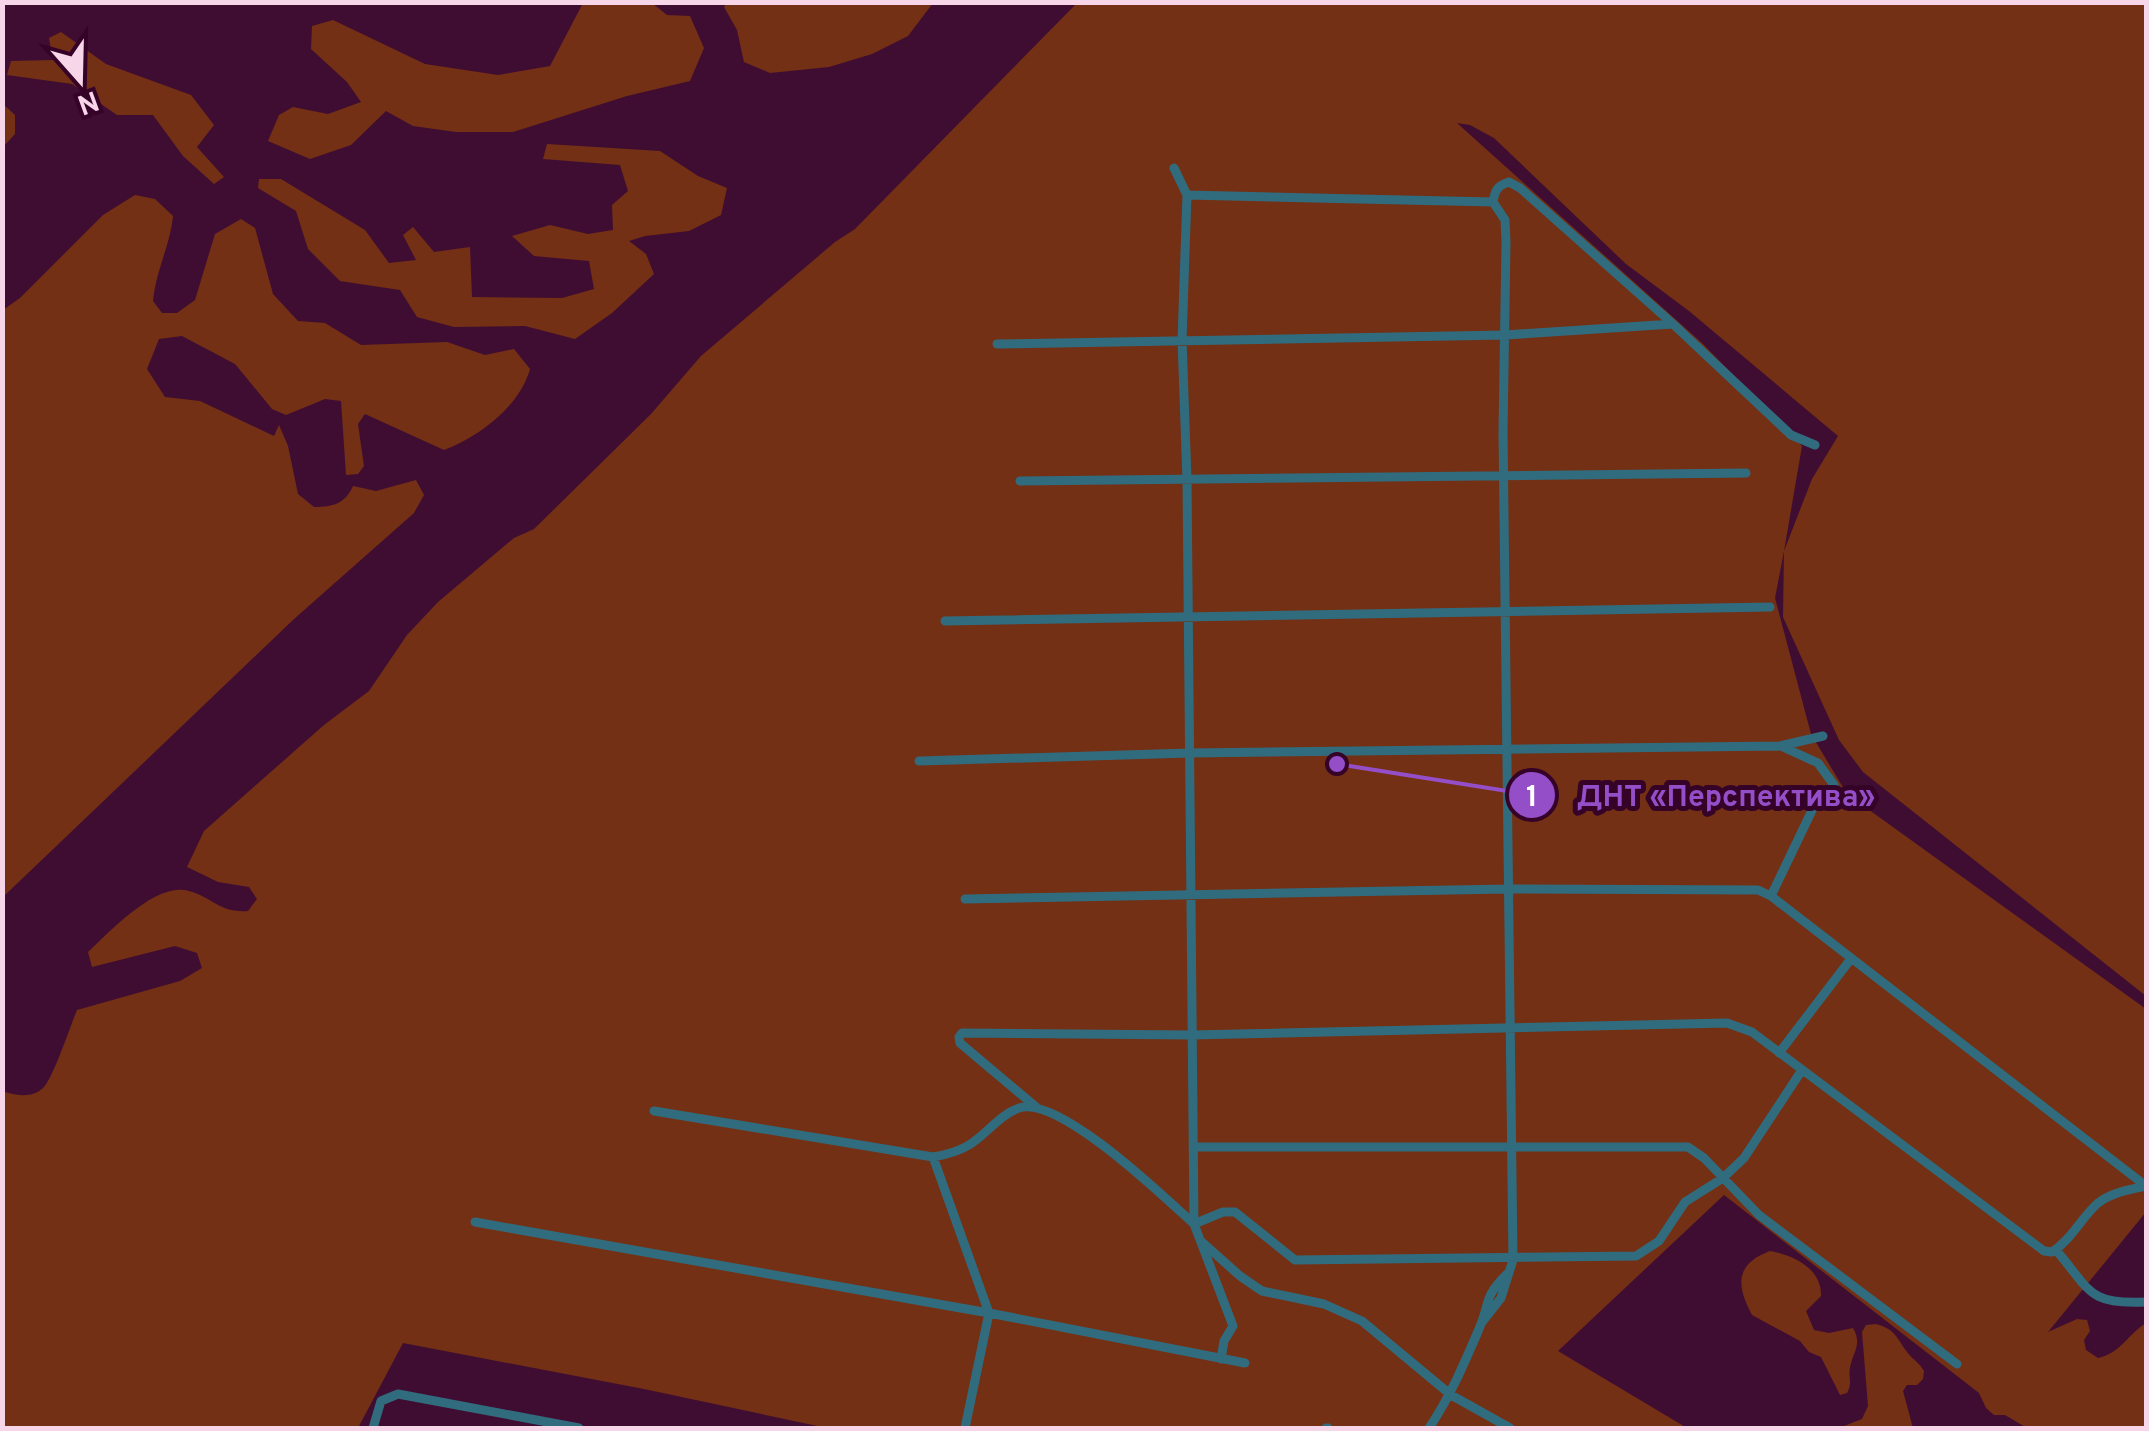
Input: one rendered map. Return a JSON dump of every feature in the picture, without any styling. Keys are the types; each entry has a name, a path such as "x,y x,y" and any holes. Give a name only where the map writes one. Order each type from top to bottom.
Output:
{"street":[{"path":"1174,168 1187,195 1182,340 1189,619 1194,1224 1233,1326 1224,1341 1221,1359"},
{"path":"1430,1428 1451,1395 1482,1321 1501,1298 1513,1260 1504,614 1505,220 1493,202 1495,191 1509,182 1520,188 1674,324 1791,435 1814,445"},
{"path":"1187,195 1493,202"},
{"path":"997,344 1504,335 1674,324"},
{"path":"1020,481 1746,473"},
{"path":"945,621 1770,608"},
{"path":"919,760 1780,746 1823,736"},
{"path":"1772,896 1816,802 1834,785 1818,763 1780,746"},
{"path":"964,899 1507,889 1758,890 1772,896 2146,1187"},
{"path":"1778,1053 1850,960"},
{"path":"1194,1224 1130,1166 1058,1116 1036,1107 960,1044 958,1036 1192,1036 1727,1023 1740,1026 1802,1070 2044,1251 2056,1250 2098,1203 2115,1193 2146,1187"},
{"path":"1194,1224 1223,1212 1235,1212 1296,1260 1636,1256 1659,1241 1685,1202 1723,1178 1744,1158 1802,1070"},
{"path":"654,1111 933,1157 969,1145 1014,1110 1036,1107"},
{"path":"1193,1147 1688,1147 1696,1150 1759,1215 1957,1364"},
{"path":"933,1157 988,1313 964,1428"},
{"path":"475,1222 1245,1362"},
{"path":"1196,1236 1240,1276 1262,1290 1324,1304 1362,1321 1451,1395 1510,1428"},
{"path":"2056,1250 2092,1293 2105,1302 2146,1302"},
{"path":"372,1428 381,1401 398,1394 580,1428"}],"shaded area":[{"path":"727,2 933,3 908,36 872,54 829,67 770,73 744,62 737,30 724,7"},
{"path":"583,3 652,3 667,15 690,16 704,48 690,81 627,96 513,132 456,132 413,126 386,111 351,145 310,159 268,141 279,115 293,107 328,114 361,102 347,82 311,49 312,26 333,20 425,64 498,75 550,66"},
{"path":"1077,3 2146,3 2146,996 1863,772 1839,740 1783,617 1784,551 1775,598 1811,734 1847,794 2146,1009 2146,1212 2048,1332 2077,1319 2087,1320 2090,1331 2084,1340 2086,1350 2098,1358 2113,1352 2146,1323 2146,1428 2027,1428 2005,1415 1994,1415 1979,1393 1724,1195 1558,1351 1687,1428 827,1428 403,1343 358,1428 3,1428 2,1088 26,1095 44,1087 77,1010 180,981 202,968 197,953 175,946 92,967 88,952 135,910 163,893 189,891 223,907 248,911 257,899 249,887 218,882 187,867 204,831 324,725 369,691 407,635 438,602 514,538 534,529 651,414 701,356 855,229","holes":["1457,123 1470,125 1494,138 1626,264 1689,311 1838,436 1812,479 1784,551 1802,446 1703,344"]},
{"path":"61,32 106,64 191,95 214,125 197,147 224,177 214,184 183,156 153,115 117,115 72,84 7,75 11,61 53,60 49,38"},
{"path":"3,104 15,115 15,134 3,147"},
{"path":"547,144 660,151 698,176 727,188 721,215 689,231 629,241 646,254 654,274 612,313 575,339 525,326 454,327 417,317 400,290 340,281 308,249 296,211 258,188 259,179 281,179 365,230 389,263 416,260 403,235 413,227 434,252 470,247 472,297 562,298 594,289 589,261 534,256 512,236 550,225 588,234 613,230 612,205 628,191 620,165 543,159"},
{"path":"135,195 155,199 173,216 153,301 162,313 177,313 195,300 215,234 241,219 255,228 273,294 298,321 325,323 361,345 447,342 485,355 514,349 530,369 517,395 496,419 444,450 365,414 358,424 364,466 358,474 346,475 341,401 325,399 286,415 272,409 235,364 182,336 159,339 147,369 165,397 200,401 274,436 279,425 288,446 298,494 314,507 338,503 353,486 376,491 416,480 424,495 414,513 294,619 3,897 3,310 20,298 103,215"},
{"path":"1770,1251 1797,1260 1817,1278 1821,1296 1806,1311 1814,1330 1829,1333 1853,1328 1857,1344 1847,1393 1840,1395 1821,1357 1752,1315 1743,1294 1742,1277 1750,1262"},
{"path":"1876,1324 1895,1334 1924,1371 1917,1385 1907,1385 1903,1391 1913,1428 1839,1428 1862,1419 1868,1406 1862,1332 1866,1325"}],"place":[{"name":"ДНТ «Перспектива»","path":"1337,764"}]}
